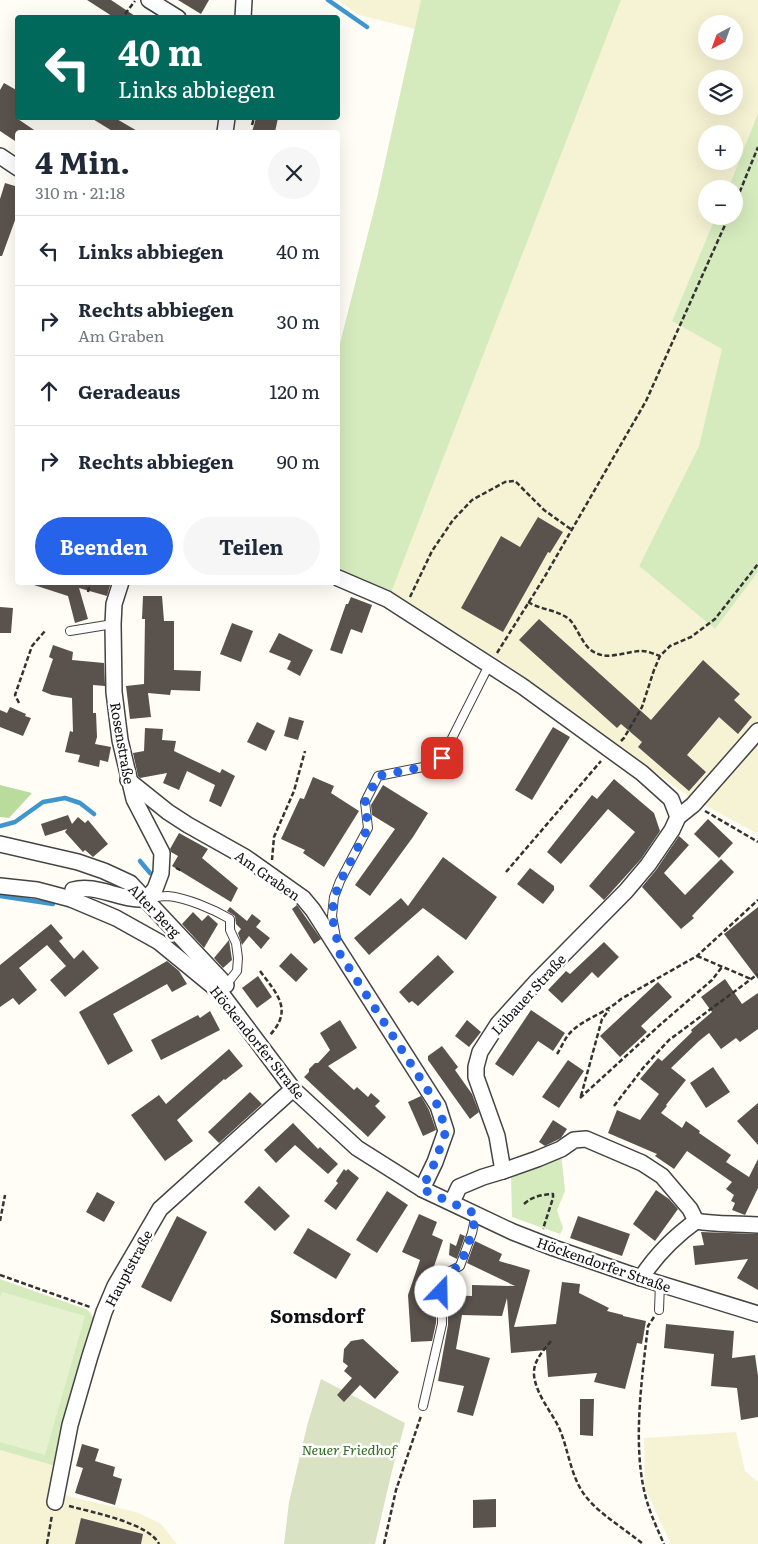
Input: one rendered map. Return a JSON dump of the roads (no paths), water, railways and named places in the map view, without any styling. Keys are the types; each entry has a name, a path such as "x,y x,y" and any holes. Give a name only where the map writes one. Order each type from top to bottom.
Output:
{"street":[{"path":"150,0 173,15"},
{"path":"243,15 244,0"},
{"path":"0,156 15,166"},
{"path":"340,579 387,599 522,686 642,772 671,799 678,817"},
{"name":"Rosenstraße","path":"120,585 114,604 113,624 114,692 120,740 134,799 162,853 161,874 155,889 146,899"},
{"name":"Lübauer Straße","path":"503,1171 497,1136 476,1077 476,1067 480,1052 498,1024 537,981 626,891 648,865 672,830 678,817 694,805 758,731"},
{"name":"Am Graben","path":"128,780 188,826 245,857 303,898 313,910 438,1106 446,1131 435,1162 422,1189"},
{"name":"Alter Berg","path":"0,844 96,868 130,883 223,988"},
{"name":"Höckendorfer Straße","path":"0,886 37,890 71,898 116,918 160,942 223,988 293,1090 357,1148 422,1189 513,1232 554,1248 641,1278 758,1314"},
{"path":"71,898 73,890 81,888 123,898 146,899"},
{"name":"Hauptstraße","path":"55,1502 70,1425 104,1312 115,1286 160,1209 293,1090"},
{"path":"452,1202 459,1187 537,1159 561,1149 574,1140 586,1139 642,1163 662,1176 690,1209 696,1221"},
{"path":"641,1278 664,1248 696,1221 710,1224 742,1223 758,1225"}],"lane":[{"path":"70,631 113,624"},
{"path":"340,954 332,916 334,898 340,882 368,828 365,802 378,776 423,767 442,758 489,665"},
{"path":"146,899 166,896 181,899 217,911 230,919 230,930 236,944 238,958 237,972 223,988"},
{"path":"424,1406 442,1324 441,1276 460,1266 472,1233 476,1214"},
{"path":"659,1310 660,1283"}],"waterway":[{"path":"328,0 367,27"},
{"path":"0,826 15,822 43,802 65,798 80,803 94,814"},
{"path":"140,861 150,873"},
{"path":"0,896 53,904"}],"district":[{"name":"Somsdorf","path":"317,1315"}],"park label":[{"name":"Neuer Friedhof","path":"349,1449"}]}
